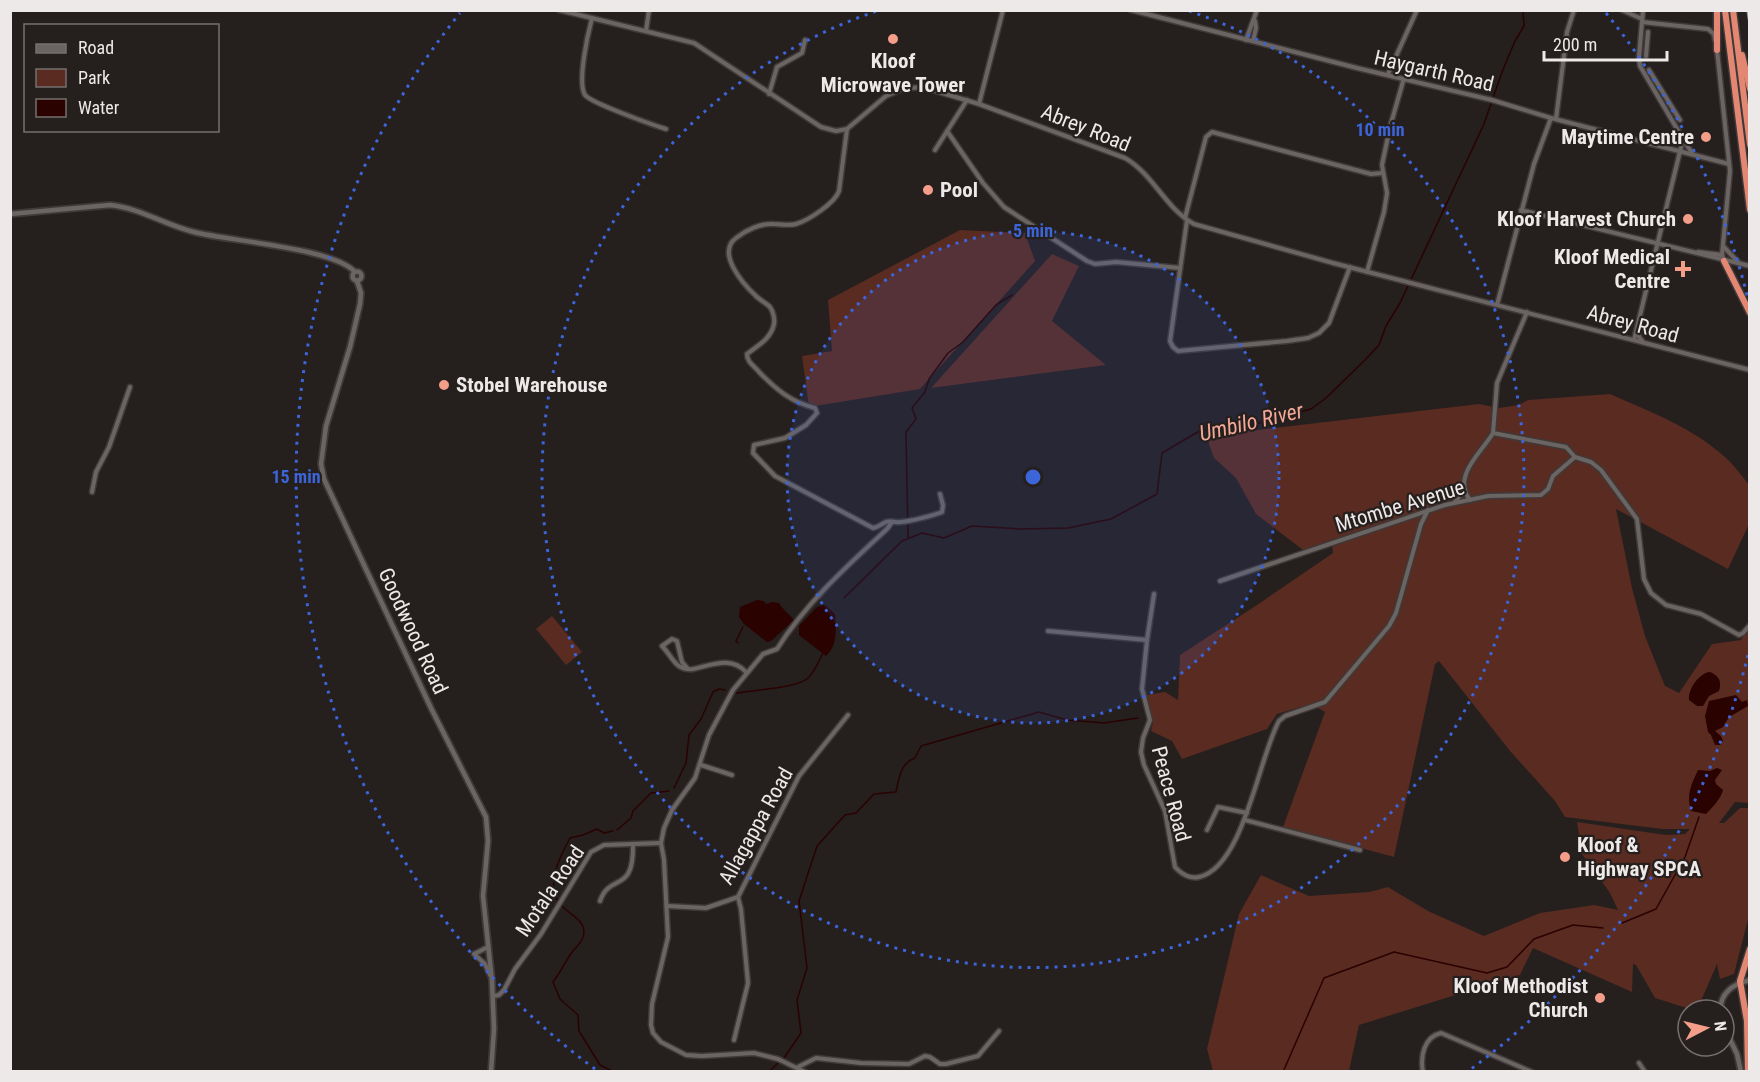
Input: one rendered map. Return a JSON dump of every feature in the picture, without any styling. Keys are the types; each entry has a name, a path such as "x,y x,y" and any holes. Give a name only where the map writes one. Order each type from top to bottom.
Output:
{"highway":[{"path":"1725,10 1749,210"},
{"path":"1733,10 1749,89"},
{"path":"1733,10 1749,145"},
{"path":"1717,13 1717,50"},
{"path":"1723,258 1749,313"},
{"path":"1748,1071 1747,1021 1743,996 1749,950"},
{"path":"1734,987 1743,996"}],"street":[{"path":"560,10 698,45 769,94 825,128 836,131 847,129 839,191 835,200 797,224 758,226 740,235 730,244 729,256 738,276 771,308 774,324 762,344 749,352 747,358 777,390 798,404 815,408 817,413 793,434 780,440 754,445 752,450 754,455 775,476 861,523 875,528 887,521 914,521 921,517 939,514 942,512 943,505 940,494"},
{"path":"646,31 649,10"},
{"path":"979,104 1003,10"},
{"name":"Haygarth Road","path":"1131,10 1481,97 1729,164"},
{"path":"1246,40 1257,10"},
{"path":"1388,74 1417,10"},
{"path":"1497,305 1534,164 1553,118 1567,32 1574,10"},
{"path":"1622,10 1642,21 1708,28 1713,24 1717,13"},
{"path":"1643,10 1640,63 1650,85 1693,154"},
{"path":"592,18 585,48 583,87 585,95 597,102 666,129"},
{"path":"1254,41 1255,20"},
{"path":"1708,28 1714,36 1717,50 1729,164 1723,258"},
{"path":"1646,56 1648,32"},
{"path":"769,94 777,67 802,53 805,40"},
{"path":"1640,40 1647,40"},
{"path":"1649,70 1680,120"},
{"path":"1367,272 1386,200 1386,181 1382,165 1404,78"},
{"path":"1650,85 1656,81"},
{"name":"Abrey Road","path":"847,129 876,102 902,89 929,88 979,104 1128,160 1186,219 1194,224 1367,272 1749,370"},
{"path":"935,150 967,100"},
{"path":"947,131 1002,206 1087,261 1093,264 1116,262 1180,268"},
{"path":"1350,267 1329,323 1319,333 1308,338 1185,352 1174,349 1170,341 1186,219 1206,137 1212,132 1371,174 1383,173"},
{"path":"1634,340 1682,151 1683,139"},
{"name":"Goodwood Road","path":"10,214 110,205 126,207 191,232 291,249 345,263 355,272 353,278 357,281 361,293 360,304 350,347 326,426 321,464 324,479 364,565 486,818 488,831 483,896 492,981 494,1029 490,1071"},
{"path":"1521,210 1749,266"},
{"path":"1723,247 1740,264"},
{"path":"1454,503 1465,489 1472,459 1493,433 1497,383 1527,312"},
{"path":"1639,317 1639,336 1644,343"},
{"path":"92,492 96,472 109,447 130,387"},
{"path":"1493,433 1566,447 1575,457 1591,462 1599,468 1632,510 1637,521 1644,579 1646,586 1656,598 1668,606 1701,614 1738,634 1743,633 1749,625"},
{"name":"Mtombe Avenue","path":"1220,581 1454,503 1500,494 1541,495 1548,489 1553,476 1575,457"},
{"path":"1465,489 1470,500"},
{"name":"Peace Road","path":"1154,594 1142,693 1150,720 1143,738 1141,752 1144,765 1165,811 1175,867 1191,877 1199,877 1212,872 1221,863 1245,820 1279,721 1285,716 1325,702 1392,621 1419,531 1428,510"},
{"path":"805,1071 774,1057 754,1053 686,1055 669,1047 656,1036 651,1025 651,1011 667,944 667,906 661,843 669,815 693,783 701,765 709,735 732,690 762,654 777,649 788,631 833,578 892,522"},
{"path":"1048,631 1147,640"},
{"path":"688,669 682,662 677,641 672,639 662,646 675,665 688,669 723,663 734,664 746,672"},
{"name":"Allagappa Road","path":"667,906 709,907 738,897 796,779 848,715"},
{"path":"701,765 732,775"},
{"name":"Peace Road","path":"1207,830 1217,807 1247,813"},
{"path":"1245,820 1360,850"},
{"name":"Motala Road","path":"493,996 500,995 504,990 515,969 541,934 560,899 592,850 604,845 661,843"},
{"path":"600,901 606,889 623,880 630,873 633,863 633,844"},
{"path":"734,1040 748,983 738,897"},
{"path":"488,947 474,954 485,964 492,981"},
{"path":"1723,998 1734,987 1745,981"},
{"path":"797,1067 814,1058 861,1063 909,1064 924,1056 940,1064 946,1064 978,1056 999,1031"},
{"path":"1424,1071 1424,1050 1432,1037 1441,1033 1532,1071"},
{"path":"1736,1052 1741,1071"},
{"path":"1639,1063 1645,1071"}],"green space":[{"path":"960,230 1025,233 1035,261 920,389 809,407 802,356 832,351 828,300"},
{"path":"1052,254 1079,266 1052,321 1106,365 931,388"},
{"path":"1610,394 1699,437 1728,460 1749,485 1749,524 1728,569 1616,509 1632,588 1645,636 1665,686 1679,693 1712,644 1741,640 1749,628 1749,803 1735,802 1719,823 1724,823 1740,808 1749,808 1749,916 1734,974 1720,979 1717,964 1702,998 1676,998 1676,1005 1655,998 1636,965 1633,964 1632,992 1533,948 1520,975 1359,1025 1349,1071 1213,1071 1207,1049 1239,914 1261,875 1309,896 1369,892 1388,887 1428,911 1484,936 1540,913 1594,905 1618,910 1610,893 1582,854 1577,822 1666,835 1685,834 1690,829 1662,829 1565,817 1555,801 1510,751 1439,661 1435,664 1394,857 1283,827 1325,712 1311,704 1277,714 1267,729 1182,759 1172,741 1151,731 1153,722 1146,695 1165,692 1178,700 1180,655 1333,553 1332,545 1328,542 1303,550 1256,514 1236,478 1214,458 1206,436 1479,404 1499,408 1519,405 1528,400"},
{"path":"552,616 582,652 566,665 536,629"}],"water":[{"path":"757,600 764,601 766,604 779,603 794,620 771,641 767,642 744,624 739,617 740,607"},
{"path":"825,605 835,614 836,625 833,647 826,656 799,635 799,626 817,607"},
{"path":"1710,672 1719,679 1719,691 1709,696 1703,706 1697,706 1689,700 1690,691 1698,678"},
{"path":"1736,695 1742,702 1747,700 1748,706 1729,717 1723,727 1715,731 1723,741 1720,745 1715,745 1708,732 1705,716 1709,701"},
{"path":"1717,768 1722,770 1715,780 1723,790 1720,796 1706,814 1691,811 1689,795 1698,770 1710,771"}],"waterway":[{"name":"Umbilo River","path":"844,598 902,541 922,533 944,538 972,526 1021,529 1068,528 1111,519 1157,494 1162,453 1201,430 1244,427 1311,409 1326,398 1379,345 1386,326 1400,303 1484,124 1502,72 1524,26 1523,10"},
{"path":"908,537 906,432 916,419 912,408 925,392 929,379 948,353 963,342 996,305 1012,295"},
{"name":"Umbilo River","path":"738,643 736,641 743,627"},
{"name":"Umbilo River","path":"737,693 803,681 813,672 823,653"},
{"name":"Umbilo River","path":"674,788 686,763 689,735 701,719 713,692 719,689 725,690"},
{"path":"784,1058 801,1033 797,1000 807,968 799,901 817,846 845,815 856,813 874,794 896,792 903,768 915,758 921,746 1039,712 1067,720 1104,723 1138,718"},
{"name":"Umbilo River","path":"617,830 631,818 633,811 651,793 669,791"},
{"path":"1622,923 1656,909 1685,857 1699,817"},
{"name":"Umbilo River","path":"613,831 604,833 597,829 570,838 558,863 554,882 557,900 579,920 584,935 553,982 560,999 578,1015 579,1031 600,1065 614,1072"},
{"path":"1283,1072 1324,978 1394,952 1487,973 1507,967 1534,939 1573,925 1603,928"},
{"path":"769,1072 779,1062"}],"railway":[{"path":"1747,10 1750,29"}],"place":[{"name":"Kloof Microwave Tower","path":"893,39"},
{"name":"Maytime Centre","path":"1706,137"},
{"name":"Pool","path":"928,190"},
{"name":"Kloof Harvest Church","path":"1688,219"},
{"name":"Kloof Medical Centre","path":"1683,269"},
{"name":"Stobel Warehouse","path":"444,385"},
{"name":"Kloof & Highway SPCA","path":"1565,857"},
{"name":"Kloof Methodist Church","path":"1600,998"}]}
